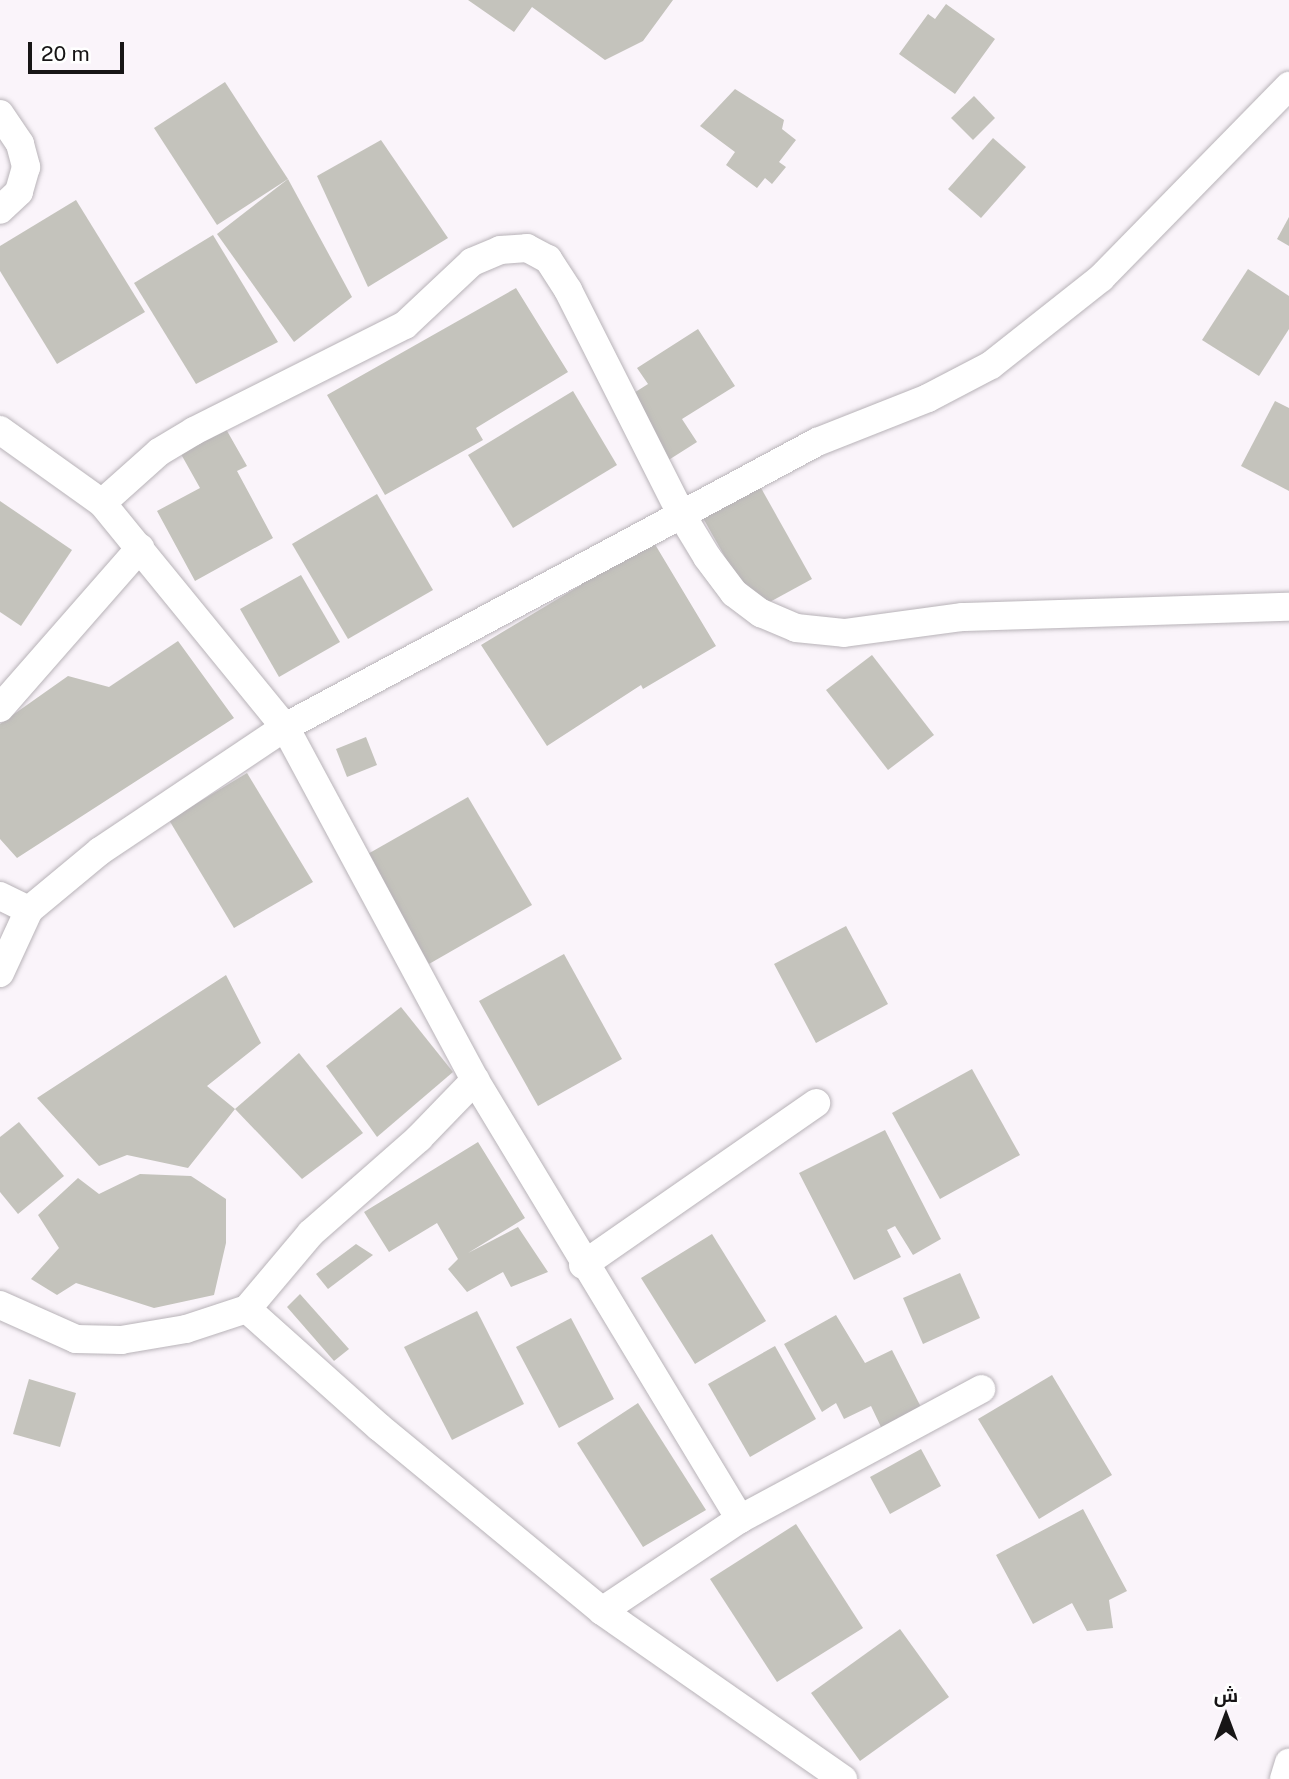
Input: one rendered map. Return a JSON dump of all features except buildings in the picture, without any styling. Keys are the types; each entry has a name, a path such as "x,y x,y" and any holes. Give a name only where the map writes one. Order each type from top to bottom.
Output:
{"street":[{"path":"0,973 29,910 100,850 285,727 817,442 928,398 991,365 1101,278 1289,86"},
{"path":"0,114 20,144 26,167 19,192 0,210"},
{"path":"102,503 121,483 182,438 405,325 472,262 500,250 527,248 548,259 568,290 681,514 734,593 761,613 796,628 844,633 963,617 1289,607"},
{"path":"0,429 102,503 285,727 475,1080 583,1265 740,1519"},
{"path":"0,708 10,678 140,548"},
{"path":"0,896 29,910"},
{"path":"0,1305 76,1339 121,1340 186,1329 247,1309 311,1233 419,1138 475,1080"},
{"path":"583,1265 816,1103"},
{"path":"247,1309 379,1427 602,1611 843,1779"},
{"path":"602,1611 740,1519 981,1389"},
{"path":"1284,1779 1289,1763"}]}
